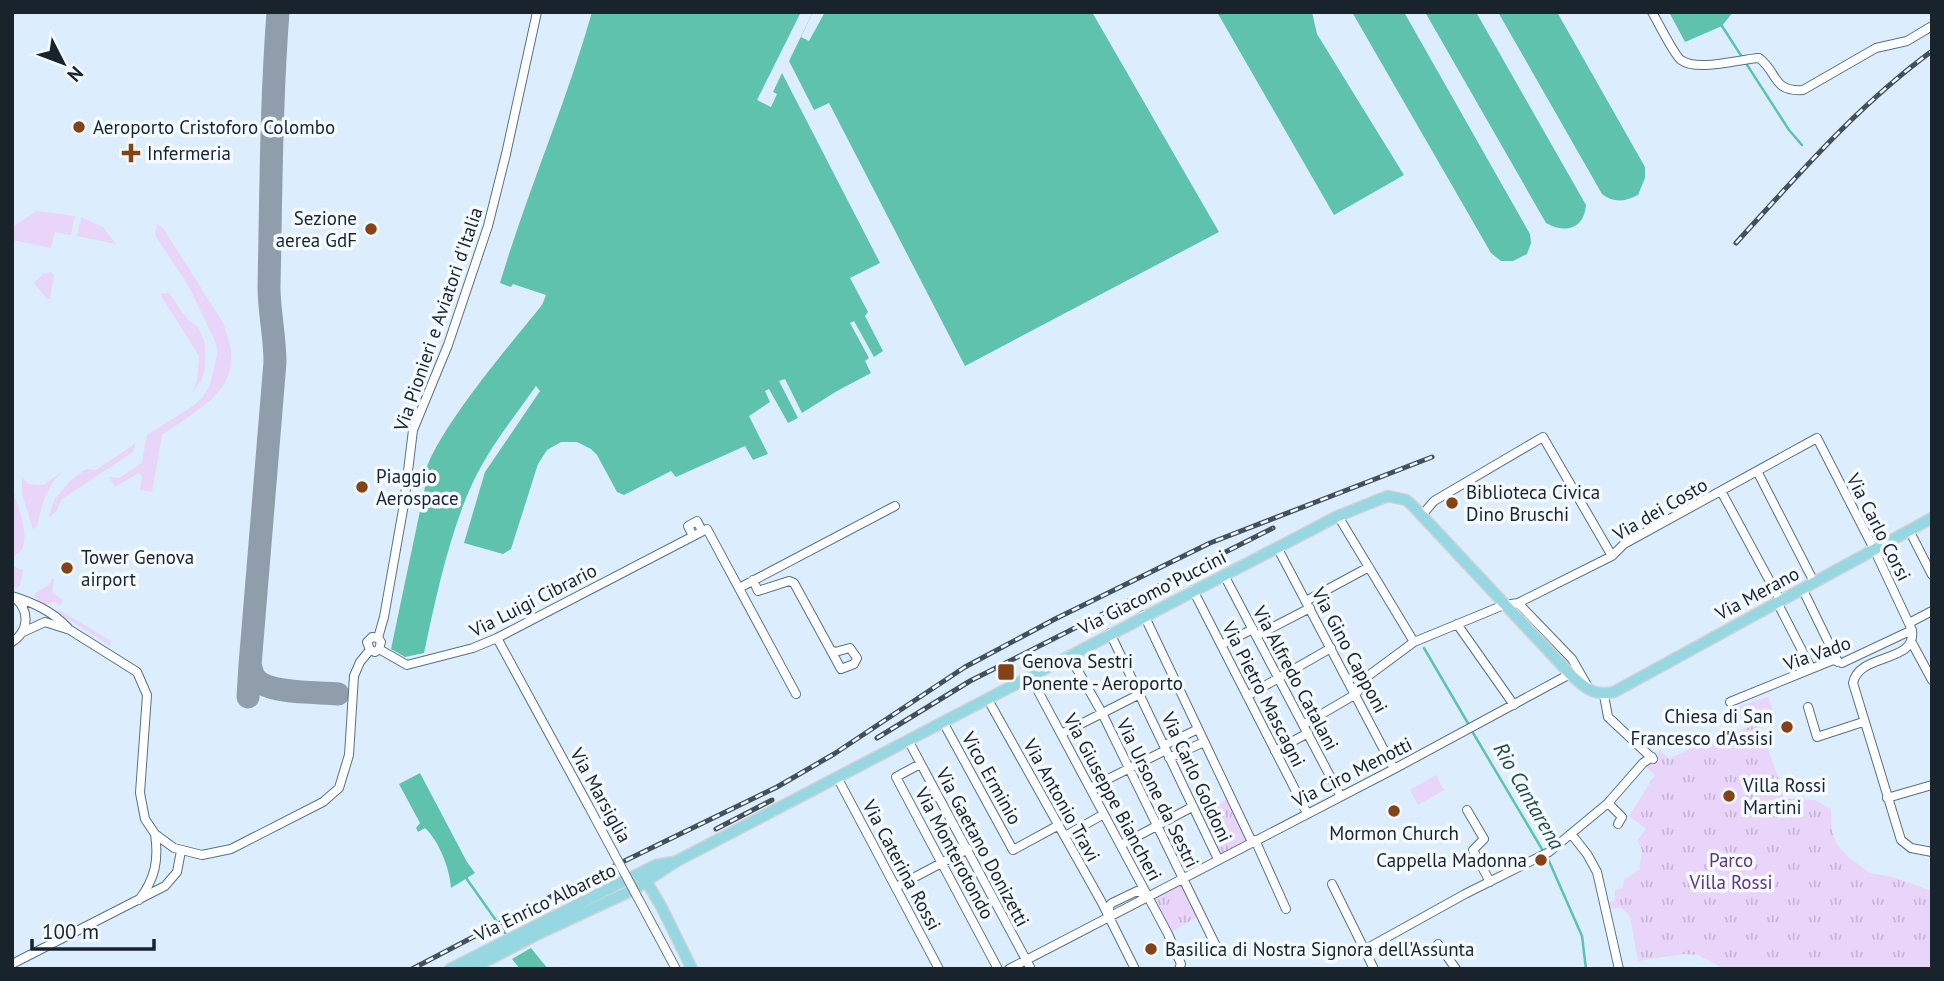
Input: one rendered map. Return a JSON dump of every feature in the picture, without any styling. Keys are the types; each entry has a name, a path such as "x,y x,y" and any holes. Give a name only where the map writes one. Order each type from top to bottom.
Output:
{"main road":[{"name":"Via Giacomo Puccini","path":"659,869 1144,615 1338,516 1388,496 1406,500 1422,515 1570,674 1597,694"},
{"name":"Via Merano","path":"1597,694 1614,692 1802,588 1861,562 1874,549 1932,518"},
{"name":"Via Enrico Albareto","path":"450,969 659,869"},
{"path":"656,897 659,869"},
{"name":"Via Enrico Albareto","path":"471,969 540,933 633,890 644,877"},
{"path":"644,877 692,969"}],"street":[{"name":"Via Pionieri e Aviatori d'Italia","path":"381,650 378,638 404,504 413,430 448,345 488,226 537,12"},
{"path":"1652,12 1680,60 1692,64 1737,62 1753,58 1762,60 1784,89 1803,90 1876,48 1907,41 1932,26"},
{"path":"1422,515 1434,501 1543,438 1612,556"},
{"name":"Via dei Costo","path":"1303,724 1356,694 1368,677 1414,642 1504,605 1518,603 1612,556 1624,544 1817,438"},
{"name":"Via Carlo Corsi","path":"1817,438 1911,627"},
{"path":"1757,471 1815,582"},
{"path":"1721,491 1811,668"},
{"path":"741,587 895,506"},
{"path":"1338,516 1414,642"},
{"name":"Via Luigi Cibrario","path":"381,650 403,665 473,648 707,529 741,587 796,694"},
{"path":"1909,530 1932,575"},
{"name":"Via Gino Capponi","path":"1277,547 1394,769"},
{"path":"1221,645 1254,632 1308,604 1369,567"},
{"name":"Via Alfredo Catalani","path":"1224,575 1340,795"},
{"path":"753,580 758,591 789,581 794,583 841,669 854,664 857,658 850,648 831,650"},
{"path":"1802,588 1838,662"},
{"name":"Via Pietro Mascagni","path":"1193,590 1307,813"},
{"path":"12,597 34,603 58,618 70,630 138,672 148,695 140,793 145,819 155,834 181,851 177,872 165,886 12,964"},
{"path":"12,597 18,601 25,613 26,625 23,632"},
{"path":"1364,950 1544,855 1572,835 1608,803 1643,763 1653,758 1608,717 1597,694 1572,659 1518,603"},
{"name":"Via Vado","path":"1730,702 1833,660 1842,663 1911,627 1932,611"},
{"path":"1144,615 1286,909"},
{"path":"12,642 23,632 45,622 70,630"},
{"path":"1457,624 1514,705"},
{"path":"1911,627 1912,643 1932,680"},
{"name":"Via Carlo Goldoni","path":"1110,633 1218,859"},
{"name":"Via Pionieri e Aviatori d'Italia","path":"181,851 202,855 231,849 323,802 339,788 349,755 354,676 359,662 370,650 367,642 372,637 378,638"},
{"name":"Via Marsiglia","path":"497,638 676,969"},
{"path":"1912,643 1908,648 1862,668 1855,675 1853,688 1901,840 1906,846 1932,852"},
{"path":"1247,696 1331,648"},
{"path":"370,650 381,650"},
{"name":"Via Ursone da Sestri","path":"1069,654 1102,713 1216,946"},
{"name":"Via Ciro Menotti","path":"1009,969 1109,917 1109,906 1137,891 1149,897 1570,674"},
{"name":"Via Giuseppe Biancheri","path":"1030,676 1149,897 1180,966"},
{"path":"1061,734 1140,694"},
{"name":"Via Antonio Travi","path":"987,698 1059,825 1135,969"},
{"path":"1808,707 1818,737 1863,722"},
{"name":"Vico Erminio","path":"943,722 1013,850 1059,825"},
{"path":"1090,788 1166,751 1198,729"},
{"path":"1275,751 1308,733"},
{"name":"Via Gaetano Donizetti","path":"908,740 1031,969"},
{"path":"1166,751 1204,742"},
{"name":"Via Monterotondo","path":"920,764 897,776 998,969"},
{"name":"Via Caterina Rossi","path":"837,777 939,969"},
{"path":"1887,798 1932,785"},
{"path":"1608,803 1620,820"},
{"path":"1121,845 1192,807"},
{"path":"1467,810 1484,839 1473,850 1490,882"},
{"path":"1065,836 1104,814"},
{"path":"138,902 151,881 158,851 155,834"},
{"path":"1572,835 1597,872 1619,969"},
{"path":"896,887 968,849"},
{"path":"151,881 157,883 170,880"},
{"path":"1332,884 1374,969"},
{"path":"1438,944 1453,968"}],"green space":[{"path":"37,211 75,216 71,235 55,232 51,248 12,240 12,227"},
{"path":"81,217 103,227 116,244 77,236"},
{"path":"157,224 163,228 222,321 230,343 231,361 228,377 220,390 194,413 162,435 152,492 140,490 142,476 138,473 115,487 109,477 119,478 142,463 147,435 203,397 210,384 217,355 216,343 188,285 155,235"},
{"path":"51,272 54,275 50,299 47,299 34,283 43,274"},
{"path":"169,293 188,320 198,327 205,343 202,379 192,393 197,380 199,356 160,294"},
{"path":"136,443 133,452 62,499 56,512 49,517 54,500 71,480 86,469 96,470"},
{"path":"62,472 48,491 37,527 33,529 22,494 22,477 29,484 43,485"},
{"path":"12,484 22,517 24,542 22,550 12,558"},
{"path":"12,566 23,570 20,586 13,589"},
{"path":"52,579 52,592 63,600 60,605 54,602 45,605 35,598 35,593 49,585"},
{"path":"54,610 61,611 111,641 110,646"},
{"path":"1768,697 1774,714 1743,724 1737,707"},
{"name":"Parco Villa Rossi","path":"1759,724 1786,799 1815,800 1831,809 1832,832 1837,844 1848,857 1870,873 1893,877 1932,891 1932,969 1725,969 1698,955 1684,954 1638,961 1630,916 1620,907 1612,909 1608,903 1615,900 1615,890 1623,888 1624,879 1639,870 1642,849 1637,841 1646,829 1629,816 1655,775 1645,765 1654,759 1660,750 1669,759 1702,743"},
{"path":"1436,775 1444,790 1418,805 1410,790"},
{"path":"1228,799 1248,840 1220,854 1199,813"},
{"path":"1181,883 1199,916 1169,933 1152,899"}],"shaded area":[{"path":"592,12 801,12 757,100 771,107 777,94 773,92 782,73 880,263 850,278 868,312 865,316 883,351 874,357 854,321 850,323 869,358 865,361 871,373 802,413 785,379 779,381 798,418 788,423 769,389 765,391 770,402 749,416 768,454 753,460 745,446 676,477 671,471 624,495 617,492 591,449 577,442 561,442 547,450 538,464 511,549 503,554 464,543 485,472 540,391 536,386 491,450 475,477 461,510 448,550 424,653 405,657 391,649 425,487 426,471 435,449 451,423 542,305 546,295 513,284 511,287 500,283"},
{"path":"813,12 1092,12 1219,232 965,366 829,103 814,110 789,61"},
{"path":"1217,12 1312,12 1317,34 1404,175 1334,215"},
{"path":"1352,12 1404,12 1530,234 1531,243 1527,254 1513,261 1501,261 1491,253"},
{"path":"1425,12 1476,12 1586,205 1585,213 1578,224 1560,228 1546,223"},
{"path":"1498,12 1557,12 1645,167 1645,178 1638,195 1619,201 1602,194"},
{"path":"1669,12 1733,12 1722,26 1685,42"},
{"path":"420,773 475,873 451,888 446,864 439,848 425,828 418,832 416,828 420,823 399,784"},
{"path":"531,948 548,969 520,969 512,959"}],"pier":[{"path":"813,12 825,12 809,41 801,37"}],"waterway":[{"path":"1722,26 1789,130 1802,145"},
{"name":"Rio Cantarena","path":"1424,648 1469,725"},
{"name":"Rio Cantarena","path":"1472,731 1549,861 1582,936 1586,969"},
{"path":"464,875 507,936"}],"taxiway":[{"path":"250,665 275,362 269,287 278,12"},
{"path":"248,697 250,665 255,678 272,688 338,694"}],"railway":[{"path":"1736,243 1853,118 1932,51"},
{"path":"412,969 540,902 777,787 834,754 965,667 1055,619 1210,543 1432,457"},
{"path":"877,738 970,681 1273,528"},
{"path":"716,829 772,800"}],"place":[{"name":"Aeroporto Cristoforo Colombo","path":"79,127"},
{"name":"Infermeria","path":"131,153"},
{"name":"Sezione aerea GdF","path":"371,229"},
{"name":"Piaggio Aerospace","path":"362,487"},
{"name":"Biblioteca Civica Dino Bruschi","path":"1452,503"},
{"name":"Tower Genova airport","path":"67,568"},
{"name":"Genova Sestri Ponente - Aeroporto","path":"1006,672"},
{"name":"Chiesa di San Francesco d'Assisi","path":"1787,727"},
{"name":"Villa Rossi Martini","path":"1729,796"},
{"name":"Mormon Church","path":"1394,811"},
{"name":"Cappella Madonna","path":"1541,860"},
{"name":"Basilica di Nostra Signora dell'Assunta","path":"1151,949"}]}
